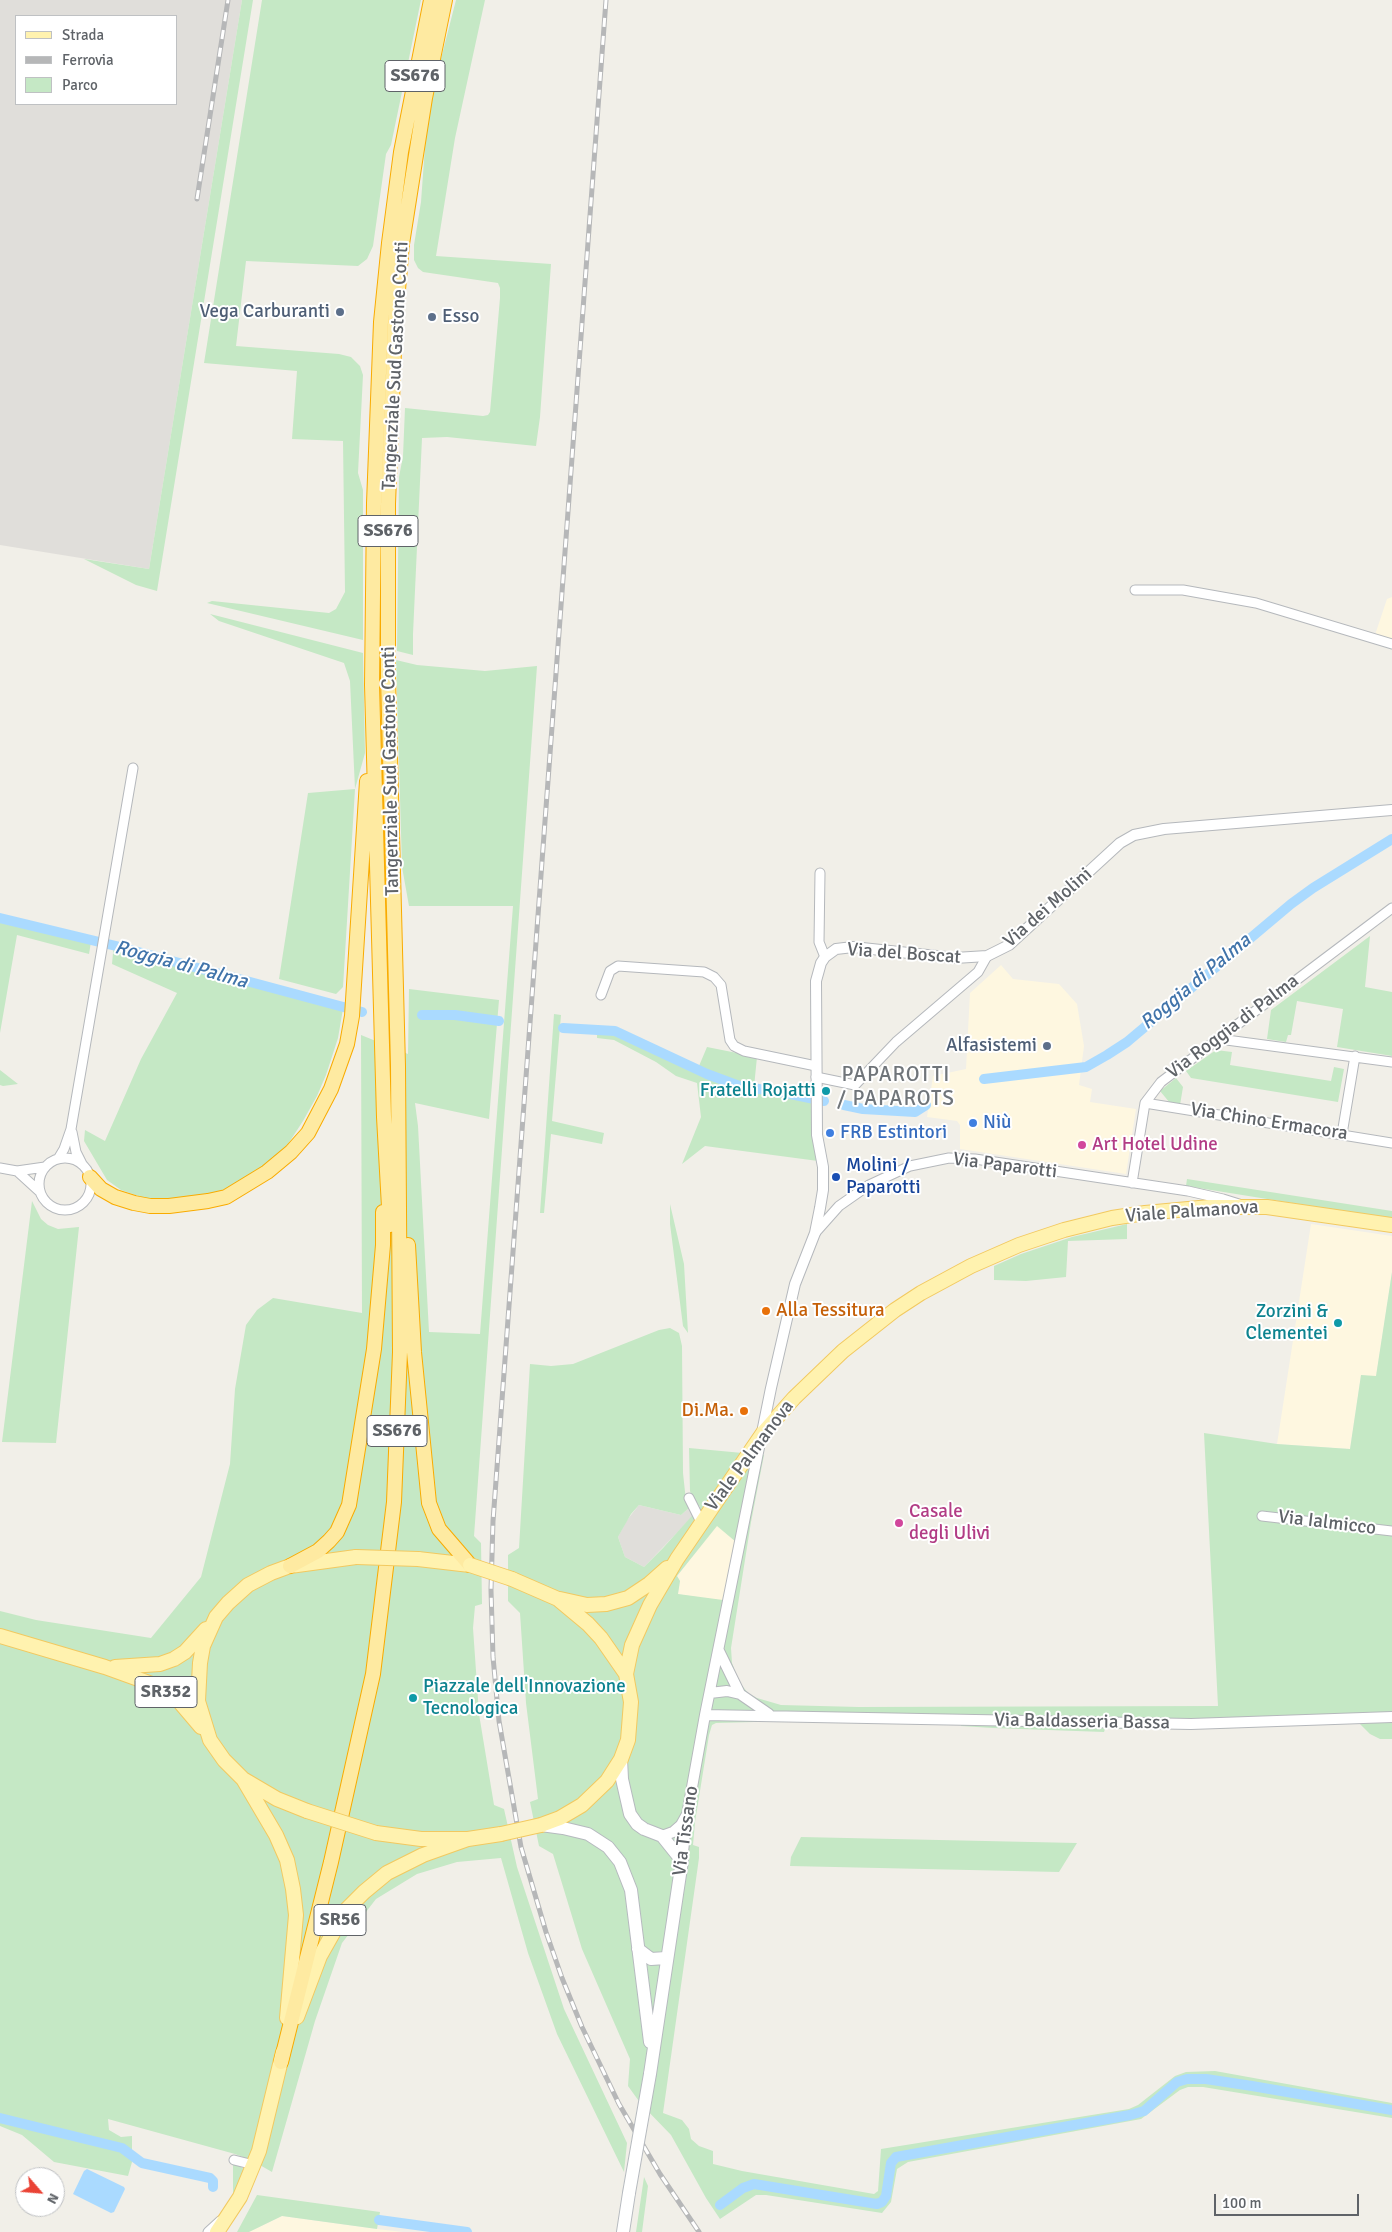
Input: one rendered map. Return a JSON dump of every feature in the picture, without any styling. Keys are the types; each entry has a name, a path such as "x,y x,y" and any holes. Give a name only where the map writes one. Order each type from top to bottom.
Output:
{"highway":[{"name":"Tangenziale Sud Gastone Conti","path":"384,1117 372,685 374,503 381,322 401,152 431,0"},
{"name":"Tangenziale Sud Gastone Conti","path":"398,1066 388,677 388,504 395,324 402,244 412,171 433,52 445,0"},
{"path":"90,1177 101,1189 115,1197 150,1206 183,1205 208,1201 226,1197 245,1187 291,1152 308,1133 331,1089 347,1044 353,1011 372,685"},
{"path":"398,1066 414,1352 429,1503 439,1529 470,1565"},
{"name":"SS676","path":"281,2062 348,1793 373,1674 394,1502 400,1352 398,1066"},
{"path":"290,1566 318,1551 337,1532 349,1505 374,1349 383,1245 384,1117"},
{"name":"SS676","path":"348,1793 379,1578 385,1503 392,1350 390,1224 384,1117"}],"main road":[{"name":"Viale Palmanova","path":"626,1674 632,1645 640,1626 677,1559 763,1433 818,1373 869,1330 921,1293 971,1266 1041,1237 1112,1218 1178,1209 1243,1206 1292,1209 1392,1225"},
{"path":"356,1557 418,1559 470,1565 512,1579 558,1599 588,1624 601,1638 626,1674 631,1702 628,1740 621,1759 607,1781 582,1805 560,1818 541,1825 501,1834 468,1839 421,1839 376,1833 308,1812 277,1799 243,1779 224,1760 210,1740 200,1715 198,1686 203,1646 216,1618 228,1603 248,1585 266,1575 290,1566 356,1557"},
{"name":"Viale Palmanova","path":"558,1599 588,1605 606,1604 628,1598 650,1584 677,1559"},
{"name":"SR352","path":"105,1667 160,1664 174,1658 196,1641 216,1618"},
{"name":"SR352","path":"0,1636 105,1667 152,1684 168,1693 188,1710 210,1740"},
{"path":"621,1759 622,1779 630,1814 637,1824 644,1829 662,1836 682,1862"},
{"name":"SR56","path":"217,2232 240,2196 263,2139 281,2062 294,1956 296,1915 287,1860 276,1834 243,1779"},
{"path":"541,1825 588,1834 598,1839 615,1854 625,1872 630,1890 653,2058"},
{"name":"SR56","path":"281,2062 320,1956 346,1910 364,1892 388,1873 423,1855 468,1839"},
{"name":"Via Tissano","path":"623,2232 628,2193 653,2058 666,1958 682,1862"},
{"path":"638,1949 651,1959 666,1958"}],"street":[{"path":"1135,590 1183,590 1256,603 1392,644"},
{"path":"58,1159 64,1149 71,1129 132,768"},
{"name":"Via dei Molini","path":"816,1077 852,1086 858,1083 896,1042 978,972 986,956 1009,945 1120,843 1134,835 1164,829 1392,810"},
{"path":"815,1233 823,1190 816,1100 816,975 825,957 819,942 820,873"},
{"name":"Via Roggia di Palma","path":"1132,1183 1145,1102 1160,1082 1392,908"},
{"name":"Via del Boscat","path":"825,957 836,949 853,947 955,958 986,956"},
{"path":"601,995 610,971 618,966 704,972 714,977 721,985 729,1037 734,1046 744,1051 816,1066"},
{"path":"1219,1039 1392,1062"},
{"path":"1342,1134 1355,1056"},
{"name":"Via Chino Ermacora","path":"1145,1102 1392,1142"},
{"path":"45,1167 39,1183 40,1192 44,1200 59,1210 68,1210 84,1202 89,1194 90,1177 76,1152 71,1129"},
{"path":"0,1168 17,1171 45,1167 58,1159 67,1158 82,1164"},
{"name":"Via Paparotti","path":"763,1433 786,1317 795,1284 815,1233 839,1206 861,1190 902,1169 934,1160 975,1159 1197,1193 1223,1198 1243,1206"},
{"path":"17,1171 40,1192"},
{"name":"Via Tissano","path":"682,1862 687,1815 705,1714 763,1433"},
{"path":"689,1498 701,1522"},
{"name":"Via Ialmicco","path":"1262,1516 1392,1531"},
{"name":"Via Baldasseria Bassa","path":"719,1651 740,1694 752,1704 772,1715"},
{"path":"710,1693 727,1691 740,1694"},
{"name":"Via Baldasseria Bassa","path":"705,1714 1191,1724 1390,1715"},
{"path":"662,1836 673,1832 681,1825 687,1815"},
{"path":"234,2160 254,2165"},
{"path":"208,2232 233,2209"},
{"path":"225,2232 233,2209"}],"shaded area":[{"path":"0,0 242,0 149,569 0,545"},
{"path":"1392,597 1392,640 1375,635 1387,599"},
{"path":"1001,965 1013,979 1059,984 1077,1004 1084,1046 1079,1085 1092,1089 1090,1102 1136,1109 1126,1174 960,1149 960,1125 957,1121 927,1117 933,1076 966,1069 970,993"},
{"path":"1311,1224 1392,1236 1392,1272 1376,1377 1361,1375 1350,1449 1277,1444"},
{"path":"639,1505 681,1515 689,1508 693,1516 644,1567 625,1557 618,1537 627,1520"},
{"path":"717,1525 736,1542 723,1601 678,1594 680,1581 677,1576"},
{"path":"282,2216 377,2229 403,2232 249,2232"}],"green space":[{"path":"242,0 253,0 157,591 136,585 84,559 149,569"},
{"path":"262,0 421,0 391,145 386,154 373,246 367,259 358,266 246,261 236,346 339,354 351,357 360,366 363,375 358,473 363,490 363,640 207,603 212,601 329,613 336,609 345,592 343,441 292,439 297,371 204,363"},
{"path":"456,0 485,0 455,138 436,256 551,264 540,417 536,446 447,437 422,438 413,655 397,651 399,477 403,456 405,408 488,415 490,412 500,298 498,283 423,272 418,268 414,260 414,245 421,202 426,133 433,90"},
{"path":"210,614 363,653 365,753 355,789 350,681 344,663 219,621"},
{"path":"396,660 417,665 485,671 537,666 474,1536 481,1543 482,1604 475,1606 473,1628 479,1714 494,1805 504,1809 517,1867 564,2009 627,2143 624,2172 557,2034 528,1953 501,1858 457,1862 417,1874 376,1899 342,1943 315,2021 272,2172 251,2160 235,2154 108,2119 109,2130 121,2137 132,2136 132,2162 128,2176 54,2162 22,2135 0,2126 0,1611 36,1620 151,1638 201,1577 230,1464 235,1389 246,1325 257,1310 273,1298 362,1313 361,1035 408,1054 409,989 499,1000 489,1119 415,1103 418,1126 429,1332 480,1334 513,906 409,906 402,867"},
{"path":"355,789 343,987 336,994 279,979 308,793"},
{"path":"0,914 92,936 89,954 17,935 0,1033"},
{"path":"1370,936 1365,987 1392,992 1392,1056 1337,1047 1343,1009 1297,1001 1291,1035 1288,1035 1286,1042 1267,1039 1271,1010"},
{"path":"114,942 344,1003 338,1038 326,1075 303,1121 288,1144 271,1161 228,1188 206,1196 150,1200 121,1190 107,1180 84,1141 85,1130 105,1141 141,1059 177,993 112,964"},
{"path":"554,1014 561,1015 552,1121 604,1133 602,1144 551,1134 544,1213 540,1213"},
{"path":"597,1032 614,1034 723,1083 813,1101 818,1161 705,1146 682,1164 701,1117 697,1083 676,1076 656,1062 614,1040 597,1038"},
{"path":"707,1047 757,1057 754,1087 699,1066"},
{"path":"1216,1050 1232,1052 1230,1065 1331,1081 1334,1067 1344,1069 1338,1102 1191,1078 1186,1071"},
{"path":"0,1070 18,1084 0,1085"},
{"path":"1176,1078 1183,1087 1180,1105 1170,1103 1160,1091"},
{"path":"1187,1179 1392,1211 1392,1219 1186,1186"},
{"path":"32,1201 41,1219 48,1225 58,1229 79,1227 56,1443 2,1442"},
{"path":"670,1204 684,1264 688,1333 683,1326 670,1224"},
{"path":"1127,1224 1127,1239 1068,1241 1066,1277 1026,1281 994,1280 994,1266 1021,1254 1072,1237"},
{"path":"1392,1272 1392,1739 1380,1739 1370,1734 1359,1723 1206,1729 1105,1729 1104,1732 993,1728 961,1726 961,1724 829,1720 716,1723 712,1725 695,1822 693,1845 699,1847 699,1858 663,2113 682,2120 689,2129 691,2139 699,2146 713,2151 713,2164 742,2171 874,2194 878,2191 881,2149 1129,2109 1138,2105 1175,2076 1186,2072 1215,2071 1392,2103 1392,2118 1203,2087 1188,2087 1180,2090 1141,2119 908,2162 897,2169 891,2202 882,2213 756,2195 720,2219 706,2198 671,2135 641,2104 628,2086 630,2059 582,1949 553,1854 539,1846 530,1802 538,1799 526,1703 520,1613 508,1601 508,1555 519,1548 530,1364 551,1366 573,1364 659,1330 670,1328 679,1333 682,1346 683,1473 686,1501 689,1508 681,1515 639,1505 631,1514 618,1537 625,1557 644,1567 700,1507 693,1500 690,1491 689,1448 764,1455 751,1522 731,1648 732,1663 739,1682 749,1694 781,1705 859,1707 1218,1706 1204,1433 1277,1444 1350,1449 1361,1375 1376,1376","holes":["717,1526 736,1542 723,1600 678,1594 680,1581 677,1576"]},
{"path":"801,1837 1077,1843 1059,1872 790,1866 791,1857"},
{"path":"233,2162 244,2169 235,2194 233,2194"},
{"path":"644,2177 648,2186 642,2232 636,2232"},
{"path":"257,2195 380,2212 377,2229 282,2216 249,2232 237,2232"}],"water":[{"path":"87,2169 124,2187 125,2189 114,2212 111,2213 73,2194 84,2171"}],"waterway":[{"name":"Roggia di Palma","path":"984,1079 1086,1067 1107,1055 1127,1042 1291,904 1313,888 1392,839"},
{"name":"Roggia di Palma","path":"0,918 116,946 362,1012"},
{"name":"Roggia di Palma","path":"422,1015 455,1015 499,1021"},
{"name":"Roggia di Palma","path":"563,1028 615,1031 707,1074 742,1087 776,1091 824,1101"},
{"name":"Roggia di Palma","path":"844,1105 863,1109 915,1112 926,1105"},
{"path":"720,2205 743,2188 754,2184 877,2204 882,2202 886,2196 891,2163 896,2157 1130,2115 1144,2111 1177,2082 1187,2079 1206,2079 1392,2110"},
{"path":"0,2118 122,2148 142,2163 210,2178 213,2181 213,2187"},
{"path":"379,2220 467,2232"}],"railway":[{"path":"197,199 228,0"},
{"path":"606,0 493,1521 491,1590 493,1657 499,1721 521,1847 546,1932 562,1978 582,2027 619,2104 660,2174 699,2232"}],"place":[{"name":"Vega Carburanti","path":"340,312"},
{"name":"Esso","path":"432,317"},
{"name":"Alfasistemi","path":"1047,1046"},
{"name":"Fratelli Rojatti","path":"826,1091"},
{"name":"Niù","path":"973,1123"},
{"name":"FRB Estintori","path":"830,1133"},
{"name":"Art Hotel Udine","path":"1082,1145"},
{"name":"Molini / Paparotti","path":"836,1177"},
{"name":"Alla Tessitura","path":"766,1311"},
{"name":"Zorzini & Clementei","path":"1338,1323"},
{"name":"Di.Ma.","path":"744,1411"},
{"name":"Casale degli Ulivi","path":"899,1523"},
{"name":"Piazzale dell'Innovazione Tecnologica","path":"413,1698"}],"district":[{"name":"PAPAROTTI / PAPAROTS","path":"896,1087"}]}
